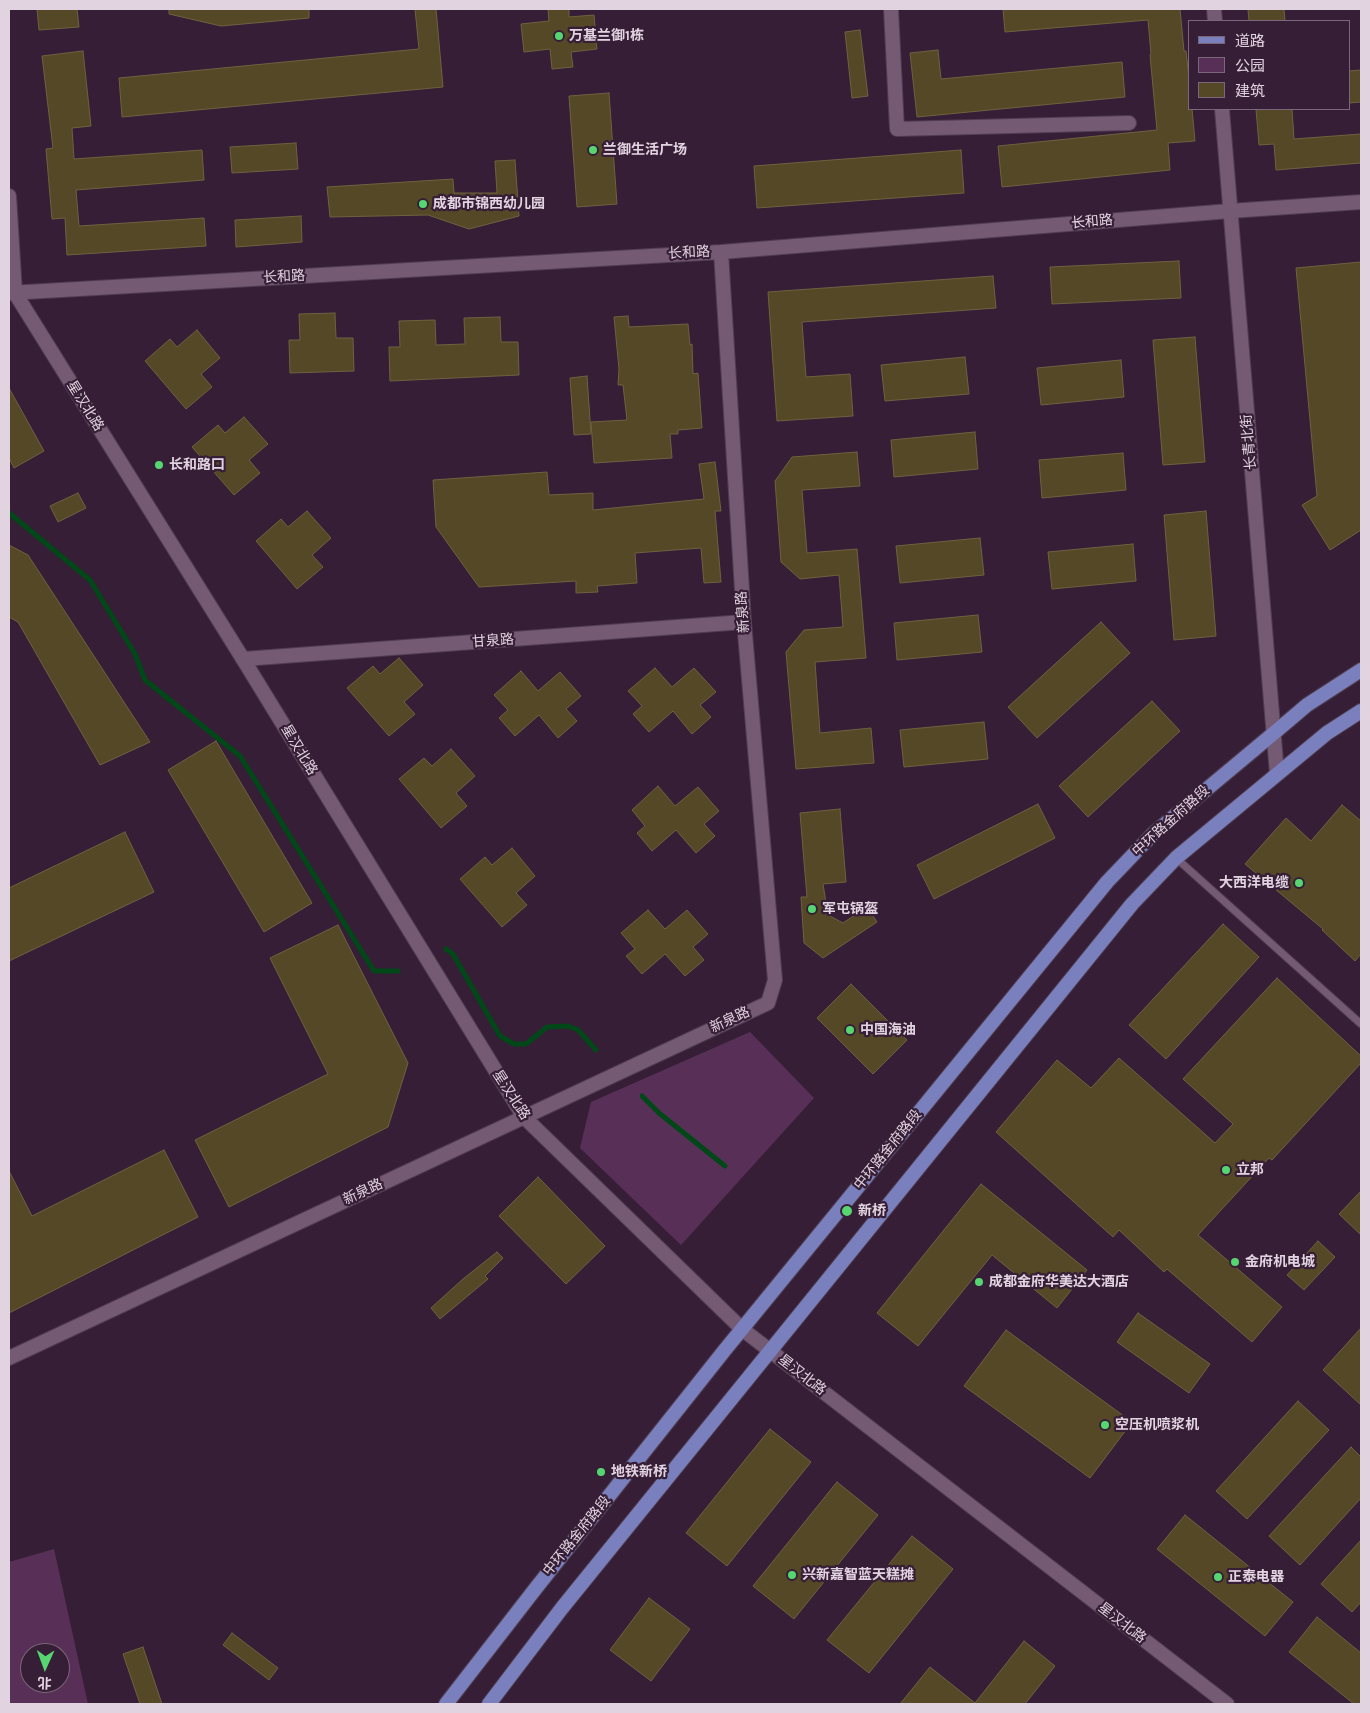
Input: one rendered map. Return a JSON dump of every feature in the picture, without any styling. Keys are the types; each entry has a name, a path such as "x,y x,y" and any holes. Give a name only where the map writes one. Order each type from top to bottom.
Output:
{"main road":[{"name":"中环路金府路段","path":"446,1704 742,1329 1107,882 1153,834 1307,705 1361,670"},
{"path":"489,1704 562,1608 1132,904 1176,858 1327,733 1361,711"}],"street":[{"path":"891,9 897,129 1129,123"},
{"name":"长青北街","path":"1222,110 1277,774"},
{"path":"9,196 12,293"},
{"name":"长和路","path":"12,293 721,252 1361,202"},
{"name":"新泉路","path":"9,1358 768,1002 774,980 744,622 721,252"},
{"name":"星汉北路","path":"12,293 243,659 524,1117 742,1329 1227,1704"},
{"name":"甘泉路","path":"243,659 744,622"}],"lane":[{"path":"1176,858 1361,1024"}],"green space":[{"path":"750,1032 814,1098 681,1245 580,1148 591,1102"},
{"path":"54,1549 88,1704 9,1704 9,1562"}],"building":[{"path":"37,9 77,9 79,27 39,30"},
{"path":"169,9 309,9 309,18 221,26 169,14"},
{"path":"415,9 436,9 443,87 122,117 119,78 419,49"},
{"name":"万基兰御1栋","path":"548,9 569,9 569,17 594,15 597,49 571,52 573,67 552,69 550,49 524,52 521,24 549,21"},
{"path":"1003,9 1180,9 1184,51 1186,51 1188,69 1188,110 1192,110 1195,141 1168,143 1170,170 1002,187 998,146 1157,130 1148,20 1005,32"},
{"path":"1248,9 1284,9 1285,20 1249,20"},
{"path":"860,30 868,96 852,98 845,32"},
{"path":"938,50 941,79 1122,62 1125,97 917,117 910,53"},
{"path":"83,51 91,126 72,128 74,159 202,150 204,180 76,190 79,226 204,218 206,246 67,255 65,218 52,219 46,149 53,148 42,56"},
{"path":"1361,70 1361,102 1350,103 1350,71"},
{"name":"兰御生活广场","path":"609,93 617,204 577,207 569,96"},
{"path":"1256,110 1292,110 1294,139 1361,134 1361,163 1276,170 1274,144 1259,145"},
{"path":"296,143 298,169 232,173 230,147"},
{"path":"961,150 964,193 757,208 754,166"},
{"name":"成都市锦西幼儿园","path":"515,160 519,216 469,229 428,215 330,217 327,187 453,179 454,193 497,193 495,161"},
{"path":"301,216 302,242 236,247 235,220"},
{"path":"1179,261 1181,298 1052,304 1050,267"},
{"path":"1361,262 1361,530 1330,550 1302,505 1317,496 1296,268"},
{"path":"993,276 996,308 802,322 806,377 850,374 853,416 777,421 768,292"},
{"path":"335,313 336,338 353,338 354,371 290,373 289,340 300,340 299,314"},
{"path":"628,316 629,327 688,324 690,345 692,344 693,374 698,373 702,428 678,430 678,434 670,434 672,458 594,463 591,422 627,420 623,385 618,385 619,369 614,317"},
{"path":"500,317 501,342 518,342 519,375 390,381 389,347 400,347 399,321 435,320 436,345 465,344 464,318"},
{"path":"197,330 220,358 201,374 212,387 186,409 145,361 170,339 177,347"},
{"path":"1195,337 1205,462 1163,465 1153,340"},
{"path":"965,357 969,394 885,401 881,365"},
{"path":"1121,360 1124,397 1041,405 1037,368"},
{"path":"587,376 591,434 574,435 570,378"},
{"path":"9,388 44,451 14,468 9,458"},
{"path":"244,417 268,444 249,460 260,473 234,495 192,447 218,425 225,433"},
{"path":"975,432 978,469 894,477 891,440"},
{"path":"857,452 860,486 802,490 807,553 857,549 866,658 815,662 820,733 871,728 874,763 796,769 786,652 804,630 843,627 839,575 800,579 781,562 775,481 792,457"},
{"path":"1123,453 1126,490 1042,498 1039,460"},
{"path":"715,462 721,511 715,511 721,582 704,583 701,548 635,553 637,583 597,586 598,592 576,593 576,581 479,587 436,527 433,480 547,472 549,495 593,493 593,510 704,499 699,464"},
{"path":"78,493 86,508 58,522 50,506"},
{"path":"307,511 331,538 312,555 323,567 297,589 256,541 281,519 288,527"},
{"path":"1206,511 1216,636 1174,640 1164,515"},
{"path":"980,538 984,575 900,583 896,546"},
{"path":"1133,544 1136,581 1052,589 1048,552"},
{"path":"9,545 28,555 150,742 100,765 18,622 9,617"},
{"path":"978,615 982,652 897,660 894,623"},
{"path":"1101,622 1130,653 1037,738 1008,707"},
{"path":"399,658 423,685 404,702 415,714 389,736 347,688 373,666 380,674"},
{"path":"655,668 672,687 694,668 716,692 700,705 711,717 692,734 673,711 649,732 633,714 642,706 628,691"},
{"path":"521,671 538,691 560,672 581,696 566,709 577,721 558,738 539,715 515,736 499,718 508,710 494,695"},
{"path":"1152,701 1180,731 1088,817 1059,786"},
{"path":"984,722 988,759 904,767 900,730"},
{"path":"216,741 312,903 264,932 168,770"},
{"path":"451,749 475,776 456,793 467,806 441,828 399,779 424,758 432,766"},
{"path":"658,786 675,806 698,787 719,811 704,824 715,836 696,853 676,830 652,851 637,833 645,826 632,810"},
{"path":"1038,804 1055,838 934,899 917,865"},
{"path":"1342,805 1361,821 1361,954 1355,961 1323,929 1245,864 1286,818 1311,841"},
{"path":"840,809 846,882 823,884 828,915 843,923 867,907 877,922 823,958 804,943 801,897 807,897 800,813"},
{"path":"125,832 154,892 9,961 9,888"},
{"path":"512,848 535,876 516,893 527,905 502,927 460,879 485,857 492,865"},
{"path":"648,910 665,929 687,910 708,934 693,947 704,960 685,976 665,954 642,974 626,956 635,949 621,933"},
{"path":"1223,924 1259,957 1166,1059 1129,1025"},
{"path":"338,925 408,1063 388,1127 229,1207 195,1140 328,1074 270,958"},
{"path":"1277,978 1361,1056 1361,1063 1272,1160 1269,1158 1198,1235 1282,1307 1252,1342 1167,1269 1164,1272 1119,1230 1113,1237 996,1132 1057,1060 1091,1088 1119,1058 1215,1143 1233,1124 1183,1079"},
{"path":"851,984 907,1040 873,1074 817,1018"},
{"path":"164,1150 198,1217 9,1313 9,1171 32,1216"},
{"path":"538,1177 605,1246 566,1284 499,1216"},
{"path":"981,1184 1087,1270 1057,1308 992,1255 918,1346 877,1313"},
{"path":"1361,1191 1361,1235 1339,1214"},
{"path":"1318,1241 1335,1257 1304,1290 1287,1275"},
{"path":"497,1252 503,1258 485,1276 488,1279 440,1319 431,1308"},
{"path":"1138,1313 1210,1364 1189,1393 1117,1342"},
{"path":"1361,1328 1361,1405 1323,1370"},
{"path":"1006,1330 1132,1422 1090,1478 964,1386"},
{"path":"1298,1401 1329,1430 1247,1519 1216,1491"},
{"path":"770,1429 811,1462 727,1566 686,1533"},
{"path":"1351,1447 1361,1457 1361,1498 1300,1565 1269,1536"},
{"path":"837,1482 878,1515 794,1619 753,1586"},
{"path":"1185,1515 1293,1602 1265,1636 1157,1549"},
{"path":"912,1536 953,1569 869,1673 827,1640"},
{"path":"1361,1540 1361,1602 1352,1612 1321,1584"},
{"path":"649,1598 690,1629 651,1681 610,1650"},
{"path":"1317,1617 1361,1653 1361,1704 1354,1704 1289,1652"},
{"path":"232,1633 278,1668 269,1680 223,1645"},
{"path":"1024,1641 1055,1666 1025,1704 900,1704 930,1667 975,1703"},
{"path":"143,1647 162,1704 140,1704 123,1654"}],"waterway":[{"path":"9,513 90,580 135,654 145,680 240,756 374,971 398,971"},
{"path":"446,949 453,954 500,1036 514,1044 526,1044 547,1027 568,1026 578,1030 596,1050"},
{"path":"642,1096 659,1113 725,1166"}],"place":[{"name":"万基兰御1栋","path":"559,36"},
{"name":"兰御生活广场","path":"593,150"},
{"name":"成都市锦西幼儿园","path":"423,204"},
{"name":"长和路口","path":"159,465"},
{"name":"大西洋电缆","path":"1299,883"},
{"name":"军屯锅盔","path":"812,909"},
{"name":"中国海油","path":"850,1030"},
{"name":"立邦","path":"1226,1170"},
{"name":"新桥","path":"847,1211"},
{"name":"金府机电城","path":"1235,1262"},
{"name":"成都金府华美达大酒店","path":"979,1282"},
{"name":"空压机喷浆机","path":"1105,1425"},
{"name":"地铁新桥","path":"601,1472"},
{"name":"兴新嘉智蓝天糕摊","path":"792,1575"},
{"name":"正泰电器","path":"1218,1577"}]}
